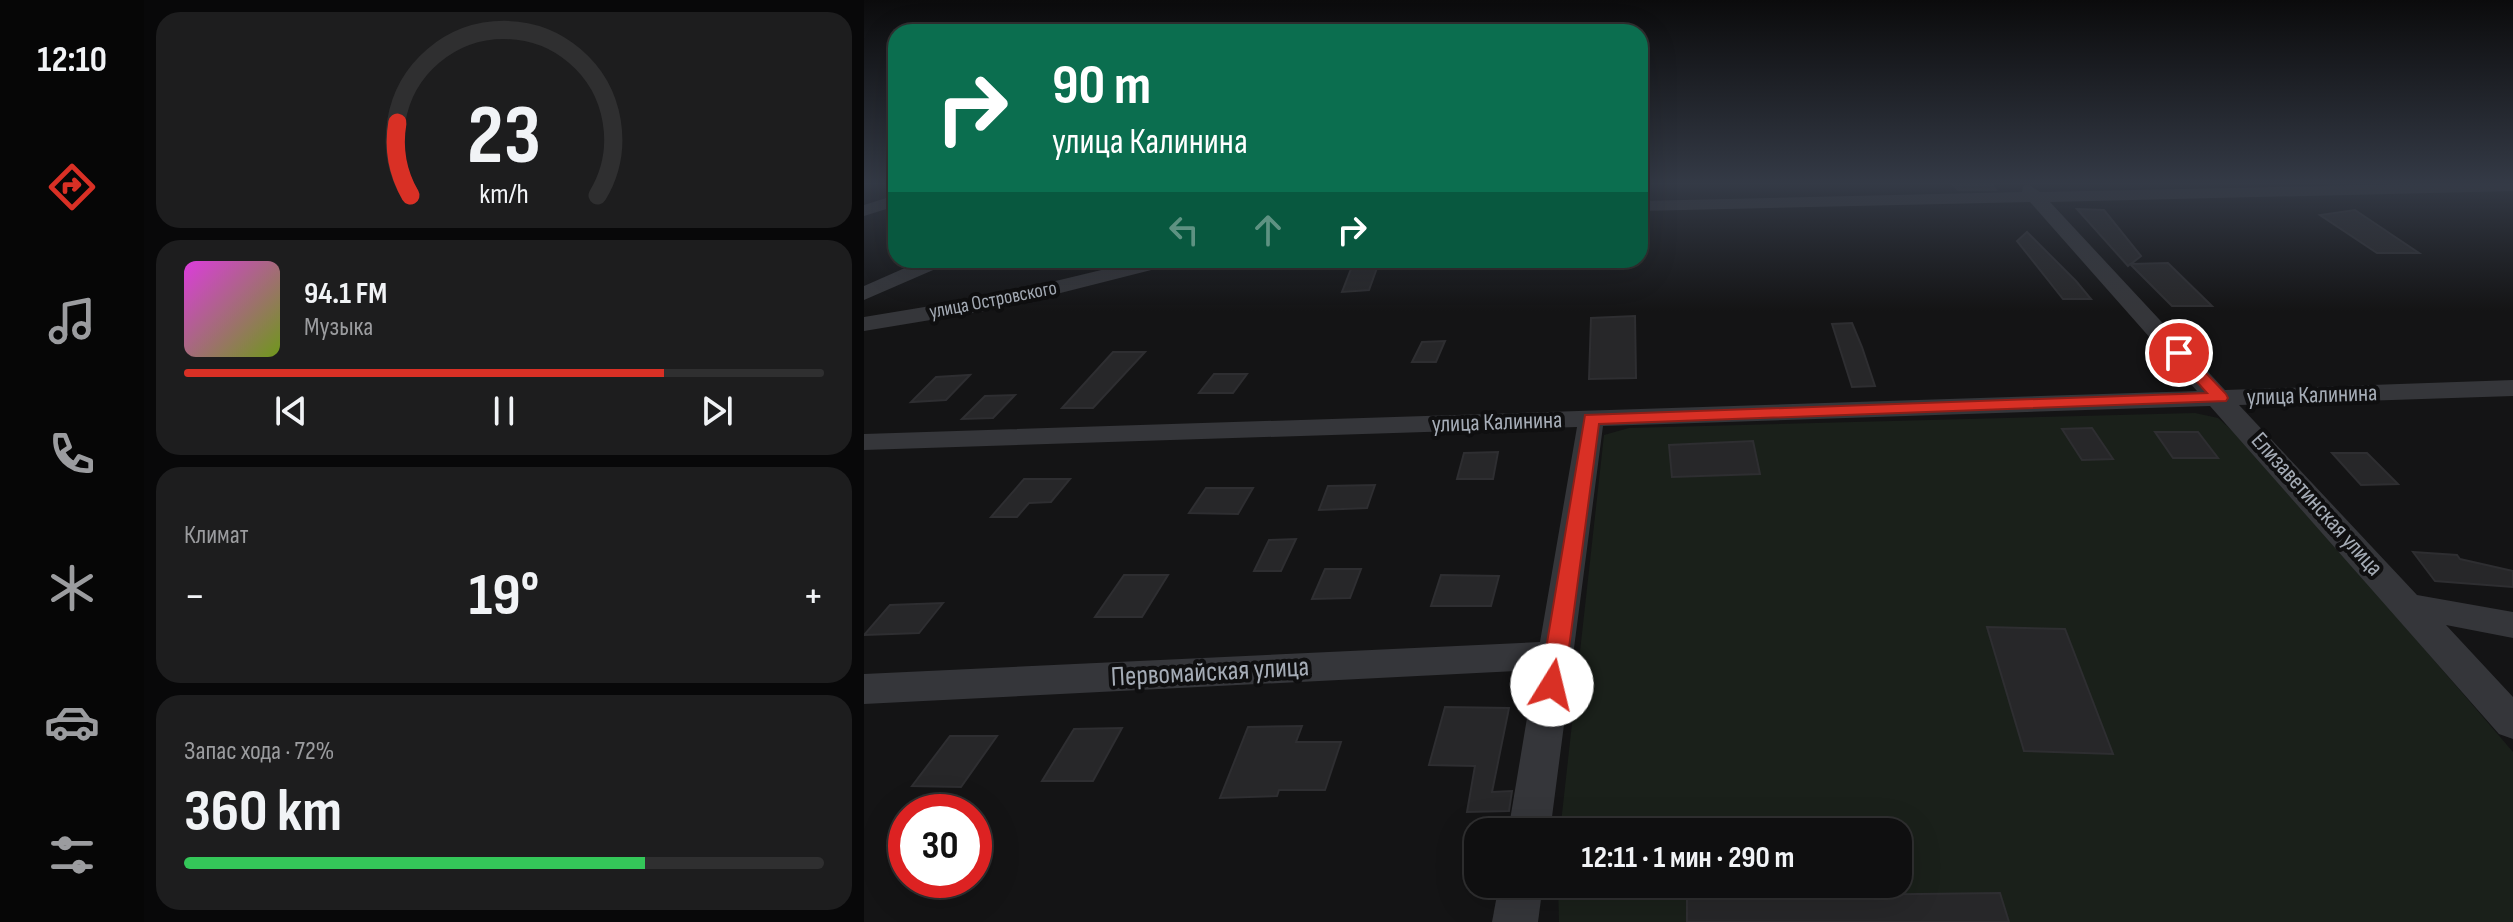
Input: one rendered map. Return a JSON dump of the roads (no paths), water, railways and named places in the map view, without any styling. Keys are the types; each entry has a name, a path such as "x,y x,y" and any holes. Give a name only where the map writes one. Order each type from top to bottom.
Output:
{"street":[{"name":"Елизаветинская улица","path":"2061,225 2513,723"},
{"path":"864,294 922,268"},
{"name":"улица Островского","path":"864,324 997,302 1135,268"},
{"name":"улица Калинина","path":"864,442 2513,388"},
{"path":"1531,818 1591,419"},
{"path":"2410,606 2513,625"},
{"name":"Первомайская улица","path":"864,689 1556,655"},
{"path":"1515,922 1519,898"}]}
